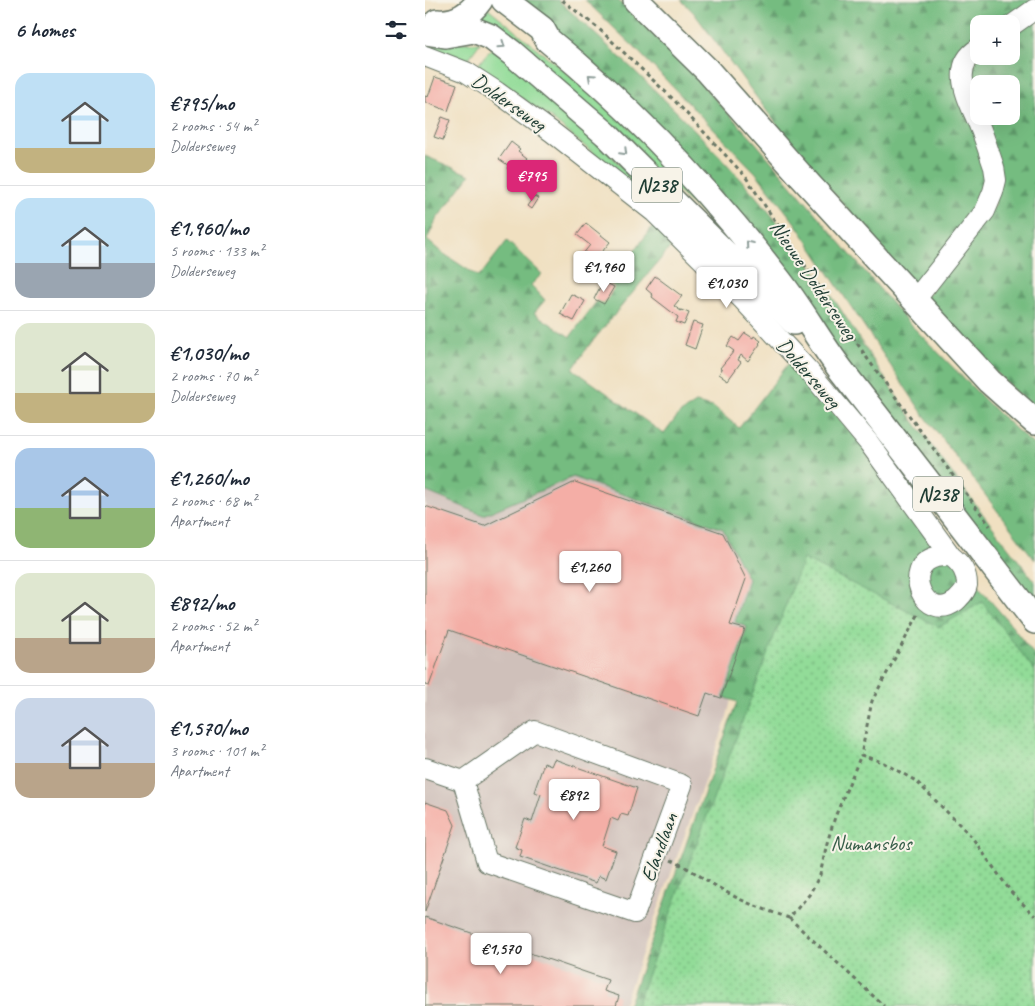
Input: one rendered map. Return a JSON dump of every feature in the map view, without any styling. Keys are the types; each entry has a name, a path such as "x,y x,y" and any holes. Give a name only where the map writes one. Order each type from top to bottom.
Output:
{"main road":[{"name":"N238","path":"427,26 459,19 475,7 480,0"},
{"name":"Nieuwe Dolderseweg","path":"487,0 536,36 548,40"},
{"name":"Nieuwe Dolderseweg","path":"505,0 542,29 548,40 627,110 684,166 779,279 840,368 1035,621"},
{"path":"636,0 707,70 989,381 1035,422"},
{"name":"Nieuwe Dolderseweg","path":"427,26 445,35 474,30 491,37 512,52 606,134 840,368"}],"street":[{"path":"1020,20 1035,9"},
{"path":"915,300 985,211 996,180 994,167 962,84 964,63 970,55"},
{"name":"Dolderseweg","path":"425,56 466,72 497,92 552,132 654,212 743,300 808,370 869,443 951,556 965,569 967,588 961,596 950,605 936,606 927,601"},
{"path":"927,601 918,586 919,573 925,564 934,557 951,556"},
{"name":"Elandlaan","path":"535,731 682,784 635,913 487,862 463,781 535,731"},
{"path":"425,768 463,781"}],"path":[{"name":"Nieuwe Dolderseweg","path":"562,0 597,28 674,100 745,176 867,358 994,532"},
{"path":"789,918 809,895 820,876 835,817 861,755 872,701 927,601"},
{"path":"861,755 870,757 916,781 971,836 1011,892 1035,916"},
{"path":"676,862 728,893 763,909 789,918 884,1006"}],"shaded area":[{"path":"425,424 726,526 761,584 725,724 623,1006 425,1006"}],"green space":[{"path":"520,0 558,0 658,93 752,192 809,263 914,421 1035,582 1035,613 603,72"},
{"path":"585,0 618,0 679,60 754,141 906,320 999,414 1035,446 1035,560 921,411 795,223 756,173 635,48"},
{"path":"681,0 1033,0 1014,15 970,15 970,44 967,46 972,75 970,75 970,125 981,125 988,168 984,197 917,289 792,145 694,13"},
{"path":"488,8 614,112 717,218 730,239 597,118 475,23"},
{"path":"1035,15 1035,411 923,302 996,204 984,125 1020,125 1020,75 970,75 970,81 968,76 974,65 1020,65 1020,27"},
{"path":"434,42 480,43 464,65 432,50"},
{"path":"493,47 563,107 683,228 551,118 476,67"},
{"path":"425,156 470,175 436,220 427,240 441,252 479,277 507,241 542,274 531,285 545,300 534,313 570,337 653,226 673,244 587,348 573,369 664,434 679,414 696,403 713,407 739,428 789,363 860,442 881,475 1007,620 1035,656 1035,1006 628,1006 737,702 724,697 747,627 735,622 748,579 723,529 573,477 483,515 425,491"},
{"name":"Numansbos","path":"803,559 939,627 982,602 1035,671 1035,1006 636,1006"}],"building":[{"path":"435,77 457,84 448,111 425,102 425,96 428,97"},
{"path":"442,117 450,120 443,140 434,137"},
{"path":"511,142 527,158 520,167 534,178 529,185 507,168 509,166 499,159"},
{"path":"534,196 538,198 531,209 527,206"},
{"path":"586,223 610,242 589,268 578,260 590,245 577,235"},
{"path":"655,276 682,296 674,306 681,311 689,313 684,325 676,322 678,317 652,297 653,295 646,289"},
{"path":"603,281 614,287 604,304 594,299"},
{"path":"571,294 585,301 574,321 560,314"},
{"path":"693,322 703,325 695,349 685,345"},
{"path":"745,333 761,341 760,344 748,361 741,355 738,360 741,362 728,380 719,374 722,369 720,368 734,351 727,346 733,337 739,341"},
{"path":"575,482 723,533 746,579 730,625 745,629 721,698 707,693 699,716 449,630 429,686 425,685 425,506 484,526"},
{"path":"554,759 637,788 628,816 621,814 618,821 611,818 602,846 616,851 606,879 599,876 596,883 520,857 522,850 515,847 525,819 532,822 541,794 534,792 544,763 551,766"},
{"path":"425,802 448,810 455,825 425,912"},
{"path":"425,917 608,980 604,991 619,996 616,1006 425,1006"}]}
